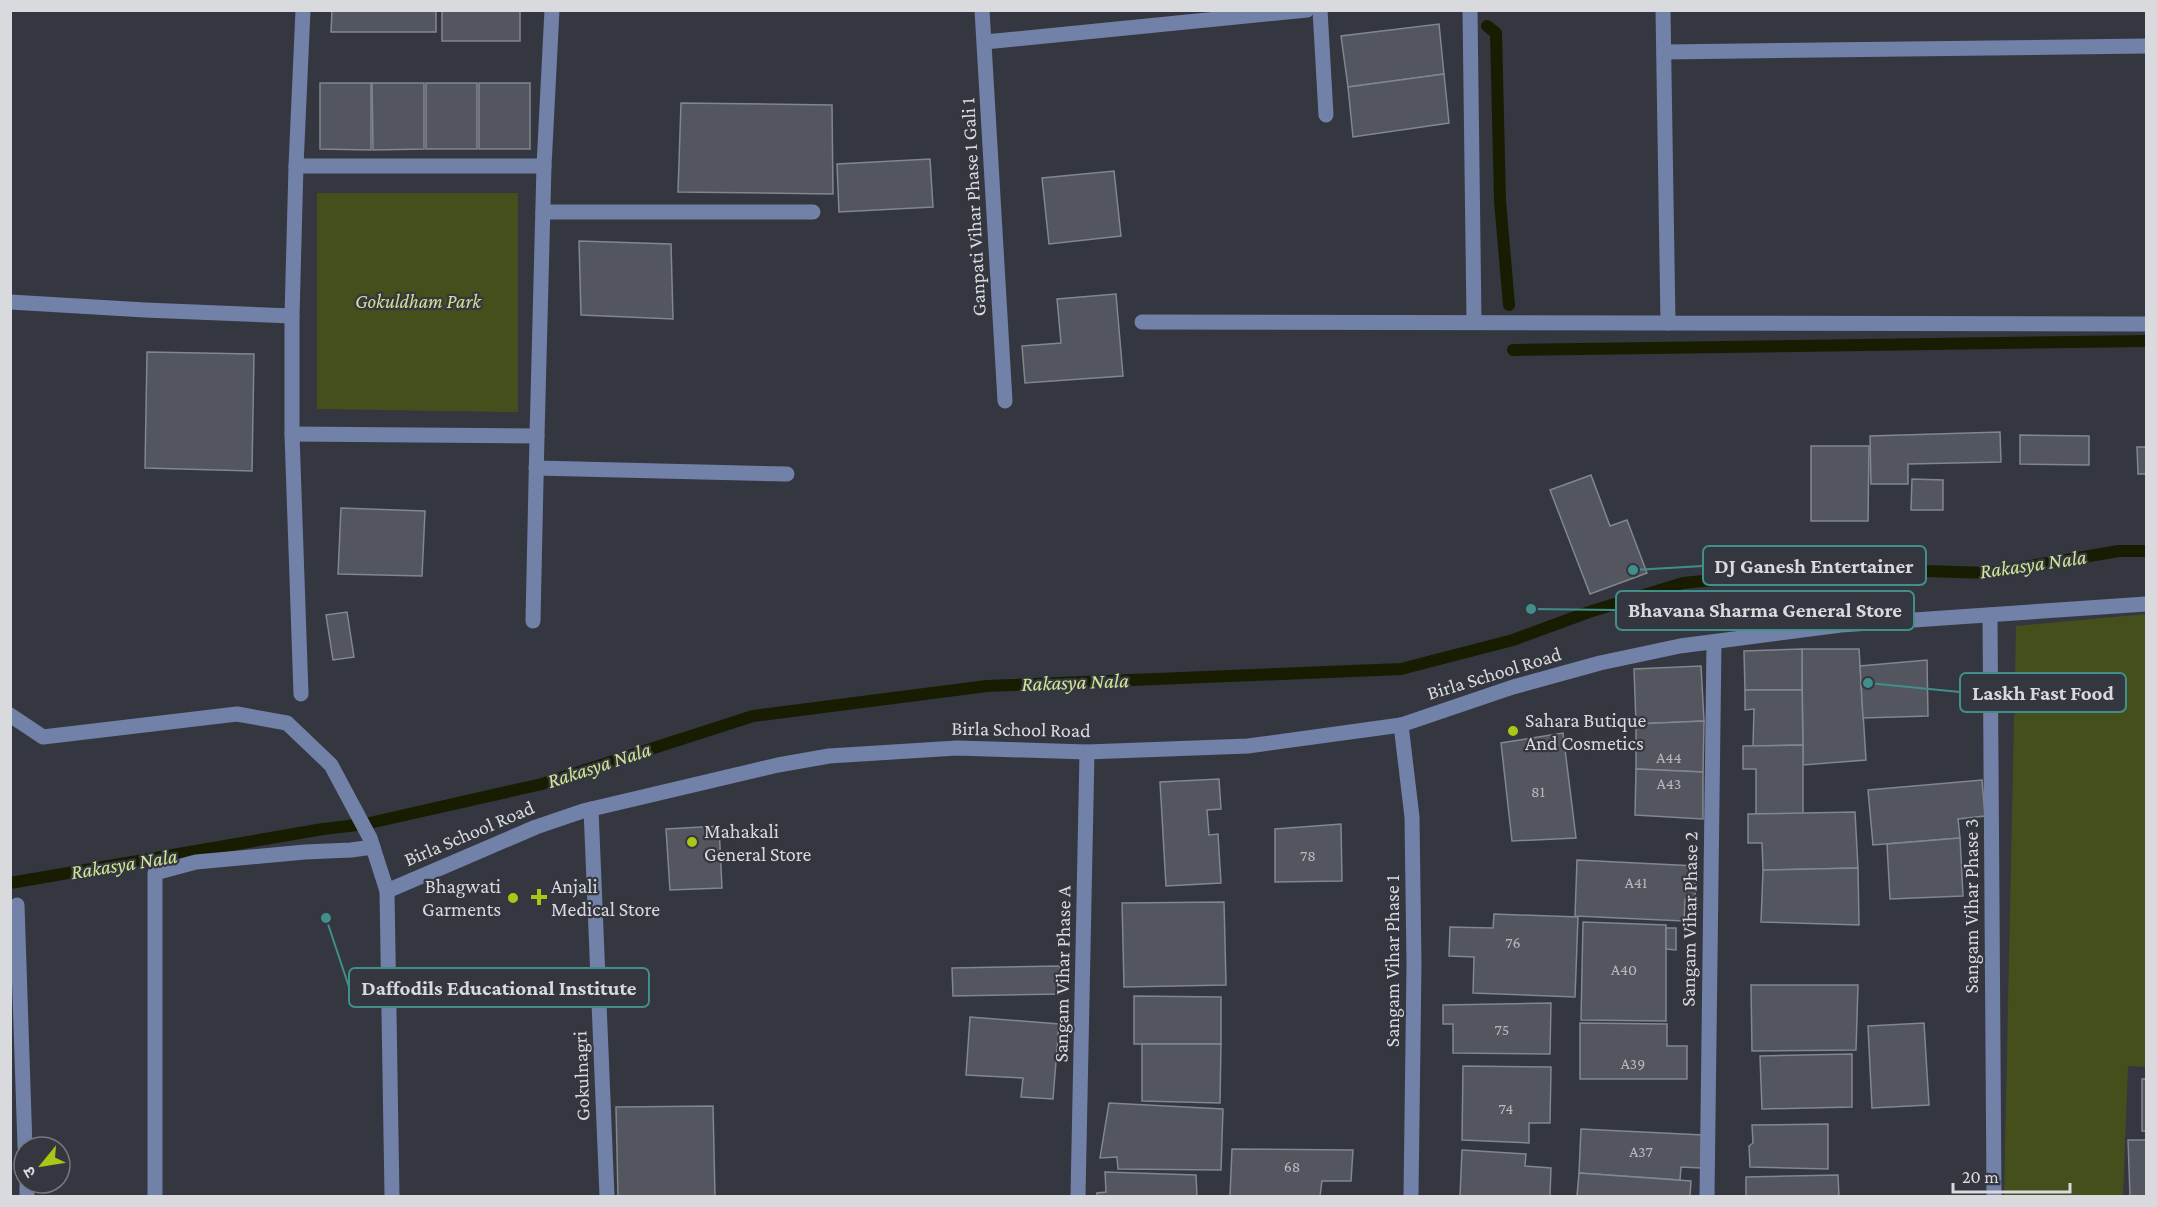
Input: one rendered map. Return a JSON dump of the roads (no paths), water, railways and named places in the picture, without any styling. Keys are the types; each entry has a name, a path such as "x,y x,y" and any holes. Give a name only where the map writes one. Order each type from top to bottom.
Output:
{"street":[{"path":"301,694 292,434 292,316 303,10"},
{"path":"533,621 544,166 552,10"},
{"name":"Ganpati Vihar Phase 1 Gali 1","path":"982,10 1005,401"},
{"path":"985,42 1307,10"},
{"path":"1320,10 1326,115"},
{"path":"1470,10 1473,322"},
{"path":"1663,10 1668,323"},
{"path":"1664,52 2146,46"},
{"path":"296,166 544,166"},
{"path":"543,212 813,212"},
{"path":"10,302 292,316"},
{"path":"1142,322 2146,324"},
{"path":"292,434 537,436"},
{"path":"536,468 787,474"},
{"name":"Birla School Road","path":"10,715 43,737 237,714 287,723 331,765 371,842 387,891 536,827 591,809 778,765 829,756 957,748 1087,752 1248,746 1401,725 1513,687 1600,663 1680,646 1841,625 2146,604"},
{"name":"Sangam Vihar Phase 3","path":"1990,615 1994,1197"},
{"name":"Sangam Vihar Phase 2","path":"1707,1197 1714,643"},
{"name":"Sangam Vihar Phase 1","path":"1401,725 1412,817 1414,964 1411,1197"},
{"name":"Sangam Vihar Phase A","path":"1078,1197 1087,752"},
{"name":"Gokulnagri","path":"591,809 607,1197"},
{"path":"155,1197 155,873 196,862 351,850 371,842"},
{"path":"387,891 392,1197"},
{"path":"17,905 25,1135"}],"waterway":[{"path":"1487,26 1496,33 1500,201 1509,305"},
{"path":"1513,350 2146,341"},
{"name":"Rakasya Nala","path":"10,883 323,829 365,824 542,784 753,716 987,686 1401,669 1513,640 1589,612 1683,583 1834,568 1988,573 2119,551 2146,551"}],"place":[{"name":"DJ Ganesh Entertainer","path":"1633,570"},
{"name":"Bhavana Sharma General Store","path":"1531,609"},
{"name":"Laskh Fast Food","path":"1868,683"},
{"name":"Sahara Butique And Cosmetics","path":"1513,731"},
{"name":"Mahakali General Store","path":"692,842"},
{"name":"Anjali Medical Store","path":"539,897"},
{"name":"Bhagwati Garments","path":"513,898"},
{"name":"Daffodils Educational Institute","path":"326,918"}],"park label":[{"name":"Gokuldham Park","path":"418,301"}]}
